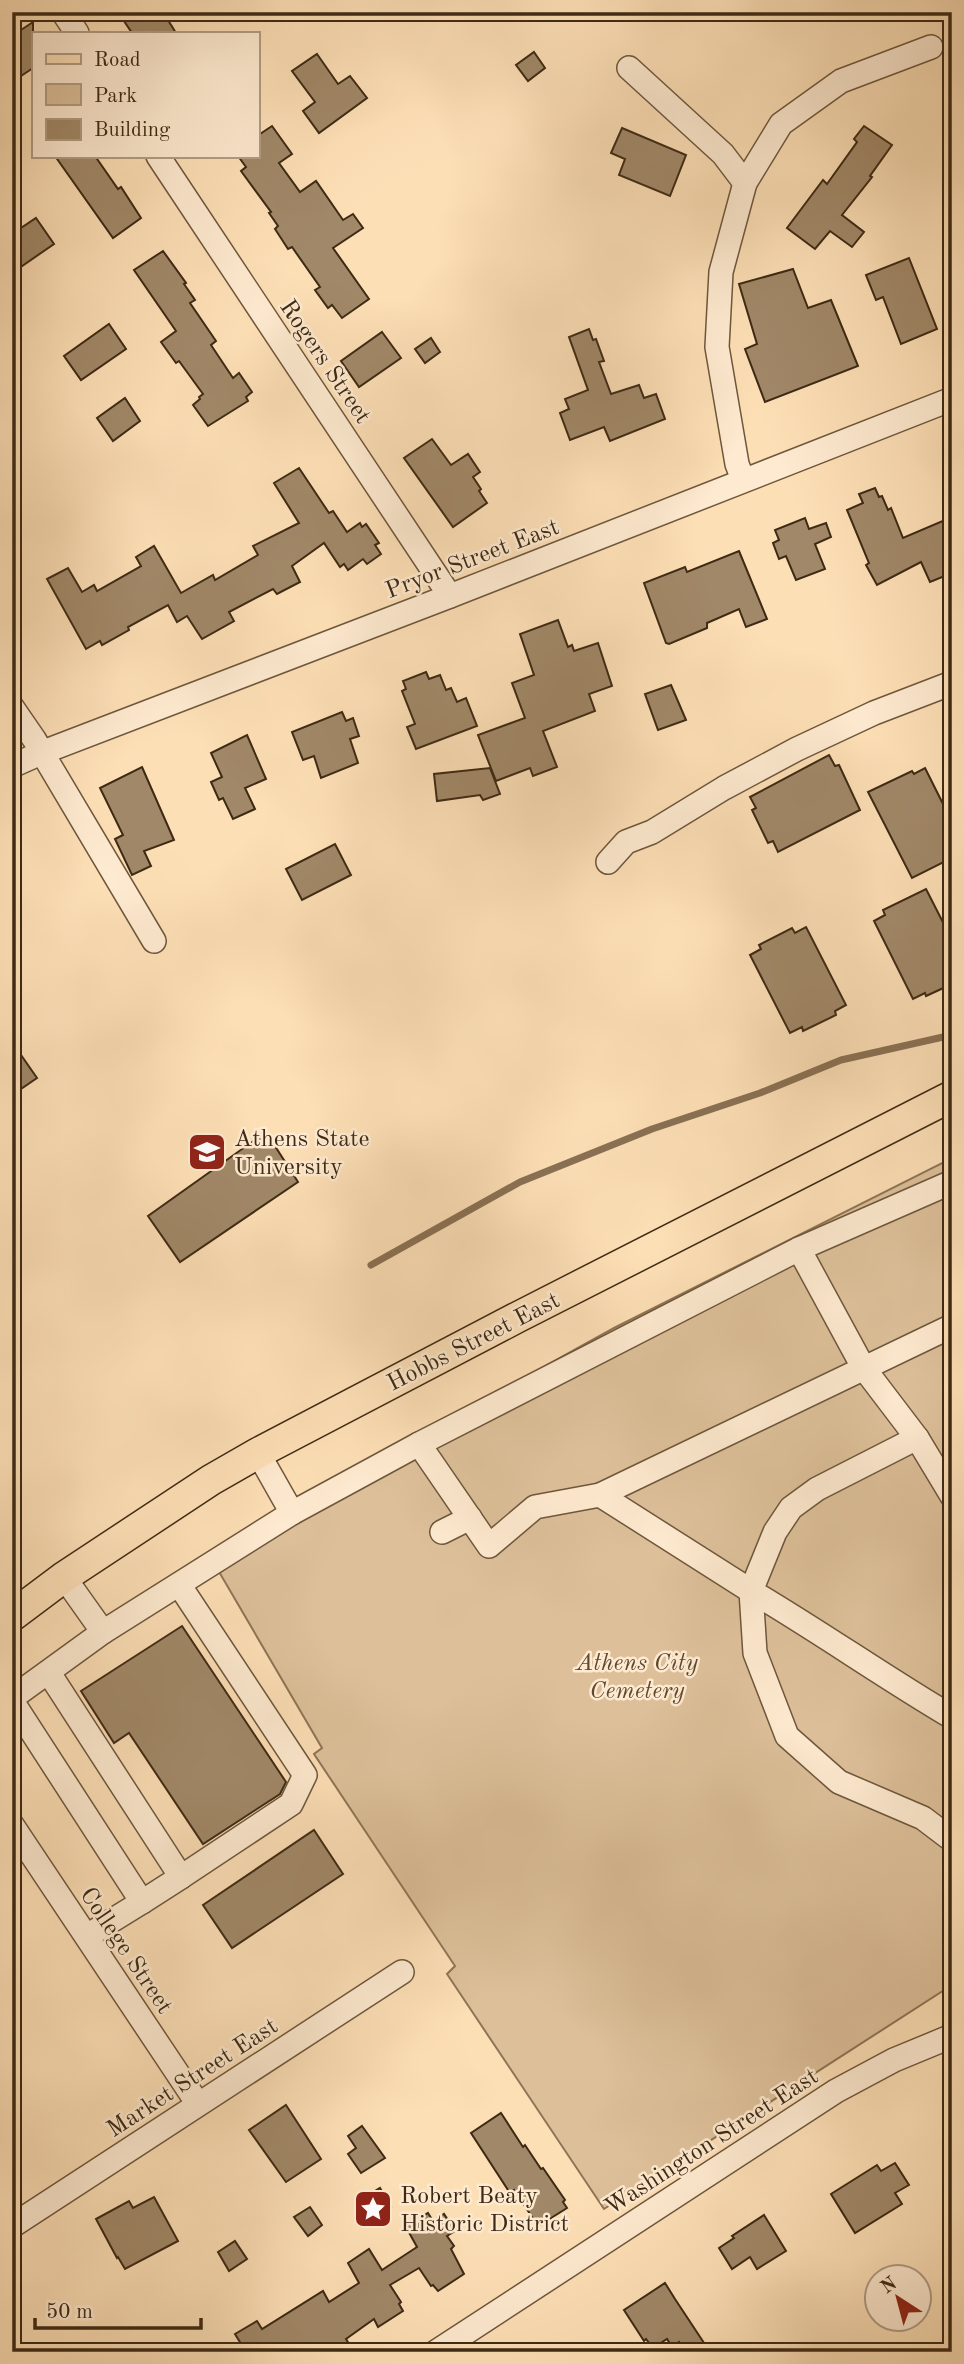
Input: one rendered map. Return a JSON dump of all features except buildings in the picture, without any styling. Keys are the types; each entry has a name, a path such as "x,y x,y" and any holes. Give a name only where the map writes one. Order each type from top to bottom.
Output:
{"main road":[{"name":"Hobbs Street East","path":"12,1616 64,1577 211,1480 258,1453 952,1096"}],"street":[{"path":"63,12 76,32"},
{"path":"743,480 737,464 717,347 721,272 745,183 781,124 841,81 931,47"},
{"path":"629,68 723,154 745,183"},
{"name":"Rogers Street","path":"159,158 450,596"},
{"name":"Pryor Street East","path":"12,766 952,399"},
{"path":"608,862 626,842 652,832 773,762 874,713 948,691"},
{"path":"12,707 154,941"},
{"path":"142,1902 12,1700 103,1632 292,1513 419,1444 799,1249 952,1182"},
{"path":"799,1249 863,1367 917,1438 952,1496"},
{"path":"419,1444 489,1546 535,1507 600,1495 952,1326"},
{"path":"917,1438 817,1489 792,1508 775,1532 751,1591 755,1653 787,1736 839,1782 923,1818 952,1840"},
{"path":"258,1453 292,1513"},
{"path":"600,1495 952,1717"},
{"path":"442,1532 470,1518"},
{"path":"64,1577 103,1632"},
{"path":"87,1936 291,1804 304,1775 180,1586"},
{"path":"49,1672 181,1877"},
{"name":"College Street","path":"12,1825 198,2104"},
{"name":"Market Street East","path":"12,2226 402,1972"},
{"name":"Washington Street East","path":"436,2352 836,2091 894,2060 952,2036"}],"green space":[{"name":"Athens City Cemetery","path":"952,1158 952,1985 604,2209 447,1974 455,1966 314,1754 322,1748 208,1553 614,1328"}],"waterway":[{"path":"371,1265 520,1182 652,1129 760,1093 841,1060 952,1035"}],"place":[{"name":"Athens State University","path":"207,1152"},
{"name":"Robert Beaty Historic District","path":"373,2209"}]}
